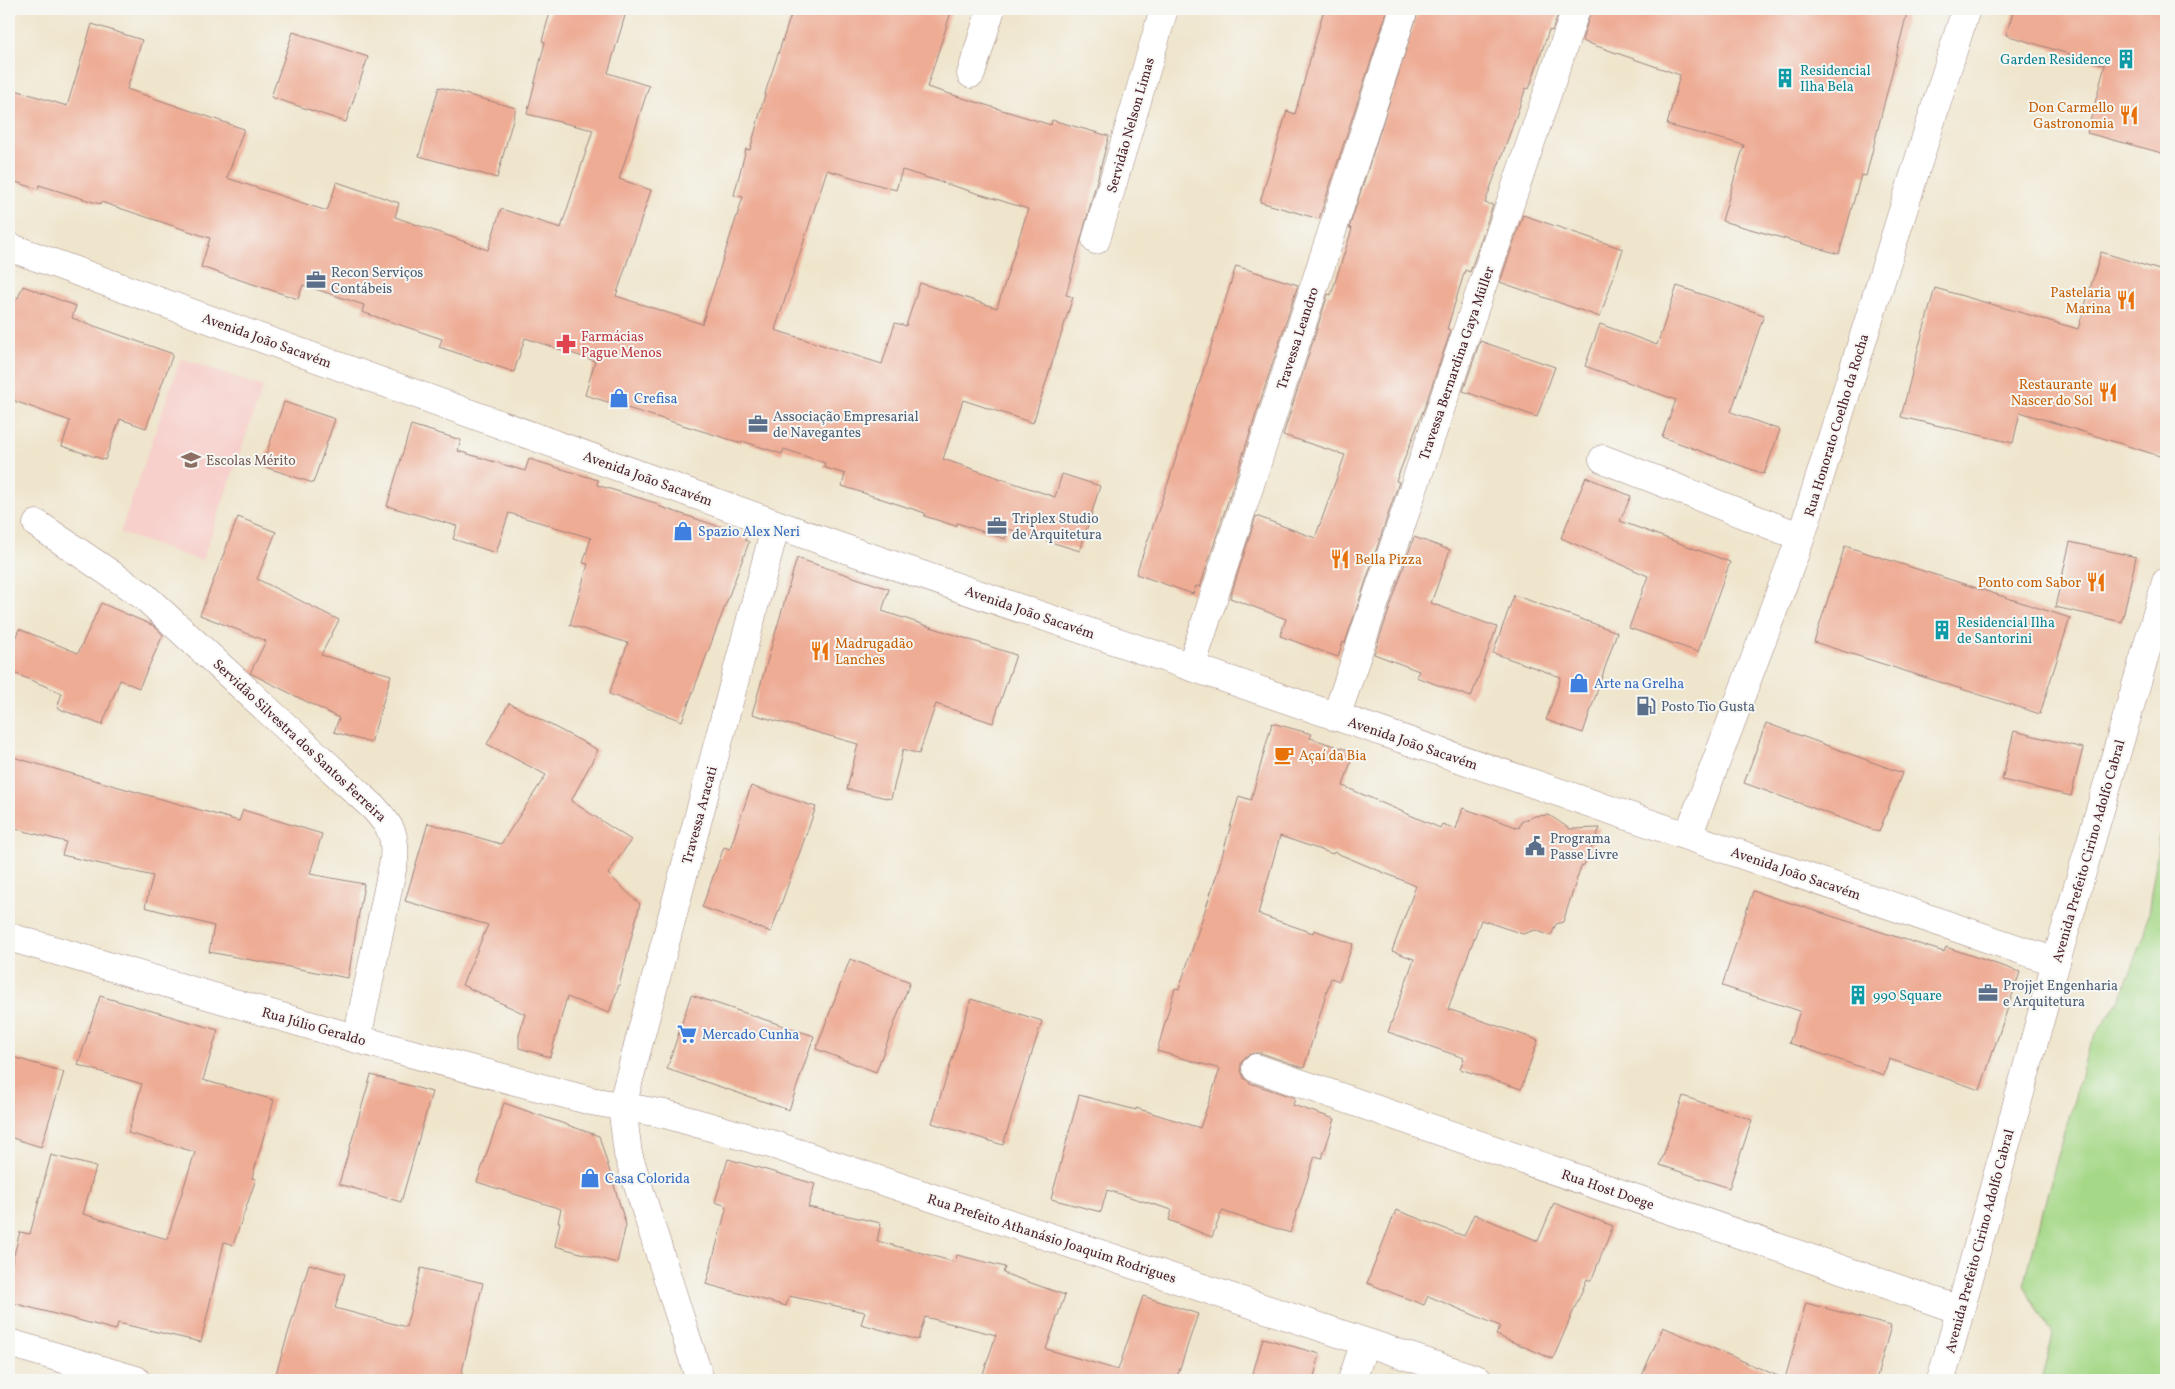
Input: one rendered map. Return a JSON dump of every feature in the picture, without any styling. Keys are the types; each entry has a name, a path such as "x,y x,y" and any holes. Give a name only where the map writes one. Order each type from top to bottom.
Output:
{"street":[{"path":"971,74 991,9"},
{"name":"Servidão Nelson Limas","path":"1096,240 1164,9"},
{"name":"Travessa Leandro","path":"1191,667 1404,9"},
{"name":"Travessa Bernardina Gaya Müller","path":"1336,717 1576,9"},
{"name":"Rua Honorato Coelho da Rocha","path":"1688,836 1801,537 1966,9"},
{"name":"Avenida João Sacavém","path":"9,247 776,524 2056,962"},
{"path":"1603,459 1801,537"},
{"name":"Servidão Silvestra dos Santos Ferreira","path":"37,524 146,597 367,801 390,825 396,841 394,860 357,1039"},
{"name":"Travessa Aracati","path":"622,1106 776,524"},
{"name":"Avenida Prefeito Cirino Adolfo Cabral","path":"1941,1380 2056,962 2166,582"},
{"name":"Rua Júlio Geraldo","path":"9,937 357,1039 591,1101 622,1106"},
{"name":"Rua Host Doege","path":"1256,1068 1960,1310"},
{"path":"622,1106 628,1154 700,1380"},
{"name":"Rua Prefeito Athanásio Joaquim Rodrigues","path":"622,1106 665,1114 774,1145 1479,1380"},
{"path":"1352,1380 1365,1342"},
{"path":"9,1343 136,1380"}],"shaded area":[{"name":"Escolas Mérito","path":"181,358 263,387 202,561 120,533"}],"green space":[{"path":"2166,795 2166,1380 2041,1380 2053,1336 2024,1285 2048,1191 2090,1044 2121,997 2145,934"}],"building":[{"path":"551,9 627,9 608,73 649,86 619,179 651,190 616,296 702,324 743,197 734,195 746,149 750,150 767,87 793,9 952,9 927,87 1051,125 1052,120 1109,136 1066,295 1073,297 1033,423 963,400 943,459 1055,497 1062,474 1100,486 1080,551 1008,529 1005,539 957,523 956,526 924,516 925,513 842,486 845,474 823,467 825,463 784,449 782,454 742,441 741,443 585,395 595,361 525,338 514,372 439,347 442,339 362,312 364,305 303,285 298,299 201,267 210,238 101,202 100,204 39,185 38,189 9,180 9,88 67,106 92,24 142,40 127,89 244,129 227,178 327,211 337,182 399,203 395,217 488,250 501,209 561,228 593,130 527,114 545,42 542,41","holes":["827,170 896,190 902,170 1028,209 997,308 920,283 906,326 895,323 882,364 775,330"]},
{"path":"1324,9 1388,9 1319,219 1260,202 1287,111 1295,114"},
{"path":"1419,9 1560,9 1552,31 1549,30 1529,89 1526,88 1485,203 1493,205 1470,272 1465,270 1447,329 1451,330 1425,406 1396,481 1399,482 1345,643 1343,642 1338,657 1280,636 1286,619 1230,598 1256,516 1315,538 1345,455 1283,435 1328,294 1331,295 1352,229 1349,228"},
{"name":"Residencial Ilha Bela","path":"1591,9 1908,9 1866,176 1861,175 1839,254 1722,221 1744,145 1667,125 1680,75 1582,41"},
{"name":"Garden Residence","path":"2014,9 2166,9 2166,154 2087,133 2105,65 2006,35"},
{"path":"293,32 368,57 346,122 271,97"},
{"path":"439,87 516,108 497,178 419,156"},
{"path":"1523,215 1623,249 1600,317 1500,282"},
{"path":"2101,252 2166,272 2166,458 2020,412 2013,443 1901,417 1935,288 2078,329"},
{"path":"1236,266 1298,285 1200,587 1196,586 1193,594 1136,574 1170,477"},
{"path":"23,286 76,306 72,318 173,354 146,428 120,419 105,460 62,446 70,421 9,399 9,294 18,298"},
{"path":"1677,286 1764,315 1731,412 1780,430 1764,474 1662,437 1676,400 1585,366 1600,324 1657,345"},
{"path":"1480,341 1555,367 1537,417 1463,391"},
{"path":"284,402 335,419 313,483 262,466"},
{"path":"411,425 461,440 458,451 525,471 529,459 598,480 597,485 659,504 658,506 747,536 745,540 749,542 682,721 609,694 628,643 570,625 588,564 583,563 591,538 509,513 496,553 453,539 457,526 387,506"},
{"path":"1586,477 1631,496 1620,521 1730,562 1698,652 1629,628 1648,576 1561,538"},
{"path":"238,517 276,532 257,579 339,620 321,655 391,675 371,743 334,732 339,718 250,673 266,641 200,615"},
{"path":"1414,537 1450,550 1431,603 1497,627 1471,697 1416,677 1419,671 1374,654"},
{"name":"Ponto com Sabor","path":"2070,542 2136,557 2122,622 2055,607"},
{"name":"Residencial Ilha de Santorini","path":"1845,546 2070,618 2040,714 1814,642"},
{"path":"797,558 889,589 882,611 1016,655 993,723 936,704 919,754 903,749 891,799 847,789 858,744 752,714"},
{"path":"1514,595 1617,632 1583,733 1546,720 1561,677 1493,653"},
{"path":"101,603 154,626 163,635 139,688 120,680 102,725 57,708 62,693 9,671 9,653 19,629 78,653"},
{"path":"509,703 598,750 571,801 631,840 608,874 640,904 619,985 609,1013 567,997 550,1057 519,1048 519,1035 525,1014 462,985 488,925 405,901 428,823 501,844 546,775 487,744"},
{"path":"1272,723 1312,734 1310,738 1354,752 1343,786 1440,828 1442,824 1456,829 1463,808 1519,828 1521,822 1535,816 1549,815 1570,829 1600,828 1584,865 1581,866 1563,922 1556,924 1551,936 1535,930 1523,934 1481,920 1448,1009 1538,1040 1521,1089 1460,1069 1464,1058 1388,1032 1414,959 1392,951 1416,886 1334,852 1333,854 1280,836 1258,914 1313,933 1314,930 1353,944 1339,981 1331,978 1304,1068 1261,1053 1246,1056 1241,1063 1244,1078 1250,1083 1295,1098 1293,1105 1335,1119 1322,1158 1315,1156 1290,1233 1222,1211 1212,1237 1169,1220 1172,1210 1107,1190 1101,1212 1051,1199 1079,1095 1136,1110 1136,1108 1200,1128 1220,1069 1157,1051 1175,988 1179,989 1216,877 1239,796 1251,800"},
{"path":"1766,723 1902,773 1879,832 1744,783"},
{"path":"2014,731 2083,748 2071,796 2002,780"},
{"path":"9,756 239,821 243,810 322,834 310,874 364,884 348,978 209,952 214,926 145,907 153,876 62,855 66,842 9,827"},
{"path":"751,786 816,807 771,932 702,907 724,847 730,849"},
{"path":"1753,891 1944,952 1946,947 2020,972 1980,1090 1889,1059 1884,1075 1789,1043 1800,1011 1722,986"},
{"path":"850,959 910,982 876,1072 816,1049"},
{"path":"691,995 814,1036 789,1110 667,1069"},
{"path":"100,996 218,1030 203,1080 274,1100 252,1178 256,1179 233,1245 224,1242 201,1342 118,1323 116,1330 9,1302 9,1273 20,1232 30,1234 51,1155 96,1167 83,1214 167,1239 195,1152 128,1133 142,1084 78,1065"},
{"path":"971,999 1042,1021 1003,1145 932,1123"},
{"path":"9,1056 64,1072 41,1147 9,1137"},
{"path":"371,1075 432,1092 401,1202 339,1184"},
{"path":"1683,1096 1752,1120 1729,1188 1660,1165"},
{"path":"504,1103 599,1136 626,1225 617,1263 555,1246 561,1209 477,1182"},
{"path":"728,1159 815,1184 808,1207 881,1223 877,1241 955,1262 957,1255 1005,1267 1003,1273 1065,1295 1046,1349 1118,1370 1143,1296 1198,1314 1176,1380 981,1380 996,1335 925,1317 918,1340 861,1324 865,1312 789,1296 786,1306 706,1284 727,1206 715,1202"},
{"path":"1554,1203 1613,1226 1591,1281 1587,1279 1553,1359 1496,1335 1500,1326 1428,1296 1424,1305 1367,1283 1396,1210 1464,1236 1474,1214 1538,1241"},
{"path":"309,1264 345,1274 335,1308 406,1327 421,1268 483,1283 460,1380 274,1380"},
{"path":"1806,1303 1891,1326 1876,1380 1640,1380 1663,1327 1785,1379"},
{"path":"1263,1338 1320,1354 1313,1380 1251,1380"}],"place":[{"name":"Garden Residence","path":"2126,59"},
{"name":"Residencial Ilha Bela","path":"1785,78"},
{"name":"Don Carmello Gastronomia","path":"2129,115"},
{"name":"Recon Serviços Contábeis","path":"316,280"},
{"name":"Pastelaria Marina","path":"2126,300"},
{"name":"Farmácias Pague Menos","path":"566,344"},
{"name":"Restaurante Nascer do Sol","path":"2108,392"},
{"name":"Crefisa","path":"619,398"},
{"name":"Associação Empresarial de Navegantes","path":"758,424"},
{"name":"Escolas Mérito","path":"191,460"},
{"name":"Triplex Studio de Arquitetura","path":"997,526"},
{"name":"Spazio Alex Neri","path":"683,531"},
{"name":"Bella Pizza","path":"1340,559"},
{"name":"Ponto com Sabor","path":"2096,582"},
{"name":"Residencial Ilha de Santorini","path":"1942,630"},
{"name":"Madrugadão Lanches","path":"820,651"},
{"name":"Arte na Grelha","path":"1579,683"},
{"name":"Posto Tio Gusta","path":"1646,706"},
{"name":"Açaí da Bia","path":"1284,755"},
{"name":"Programa Passe Livre","path":"1535,846"},
{"name":"Projjet Engenharia e Arquitetura","path":"1988,993"},
{"name":"990 Square","path":"1858,995"},
{"name":"Mercado Cunha","path":"687,1034"},
{"name":"Casa Colorida","path":"590,1178"}]}
